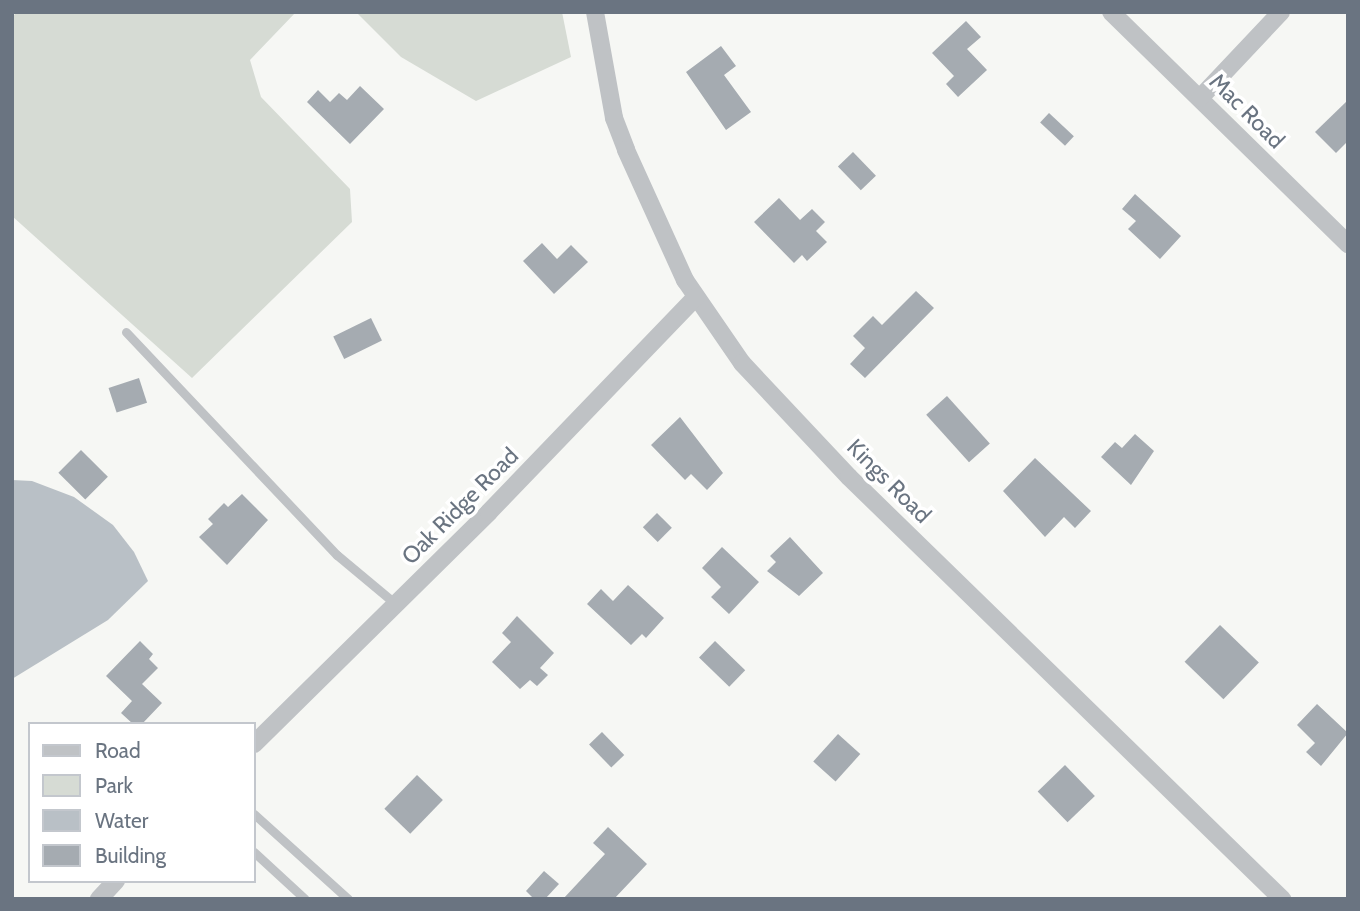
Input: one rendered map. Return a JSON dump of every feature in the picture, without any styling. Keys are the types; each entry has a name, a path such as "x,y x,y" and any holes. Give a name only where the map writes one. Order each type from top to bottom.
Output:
{"street":[{"name":"Kings Road","path":"595,12 614,118 667,245 696,297 778,405 1282,899"},
{"name":"Mac Road","path":"1111,12 1348,244"},
{"path":"1200,98 1281,12"},
{"name":"Oak Ridge Road","path":"256,742 397,605 696,297"},
{"path":"99,899 114,883"}],"lane":[{"path":"126,332 337,555 397,605"},
{"path":"256,816 348,899"},
{"path":"256,854 305,899"}],"green space":[{"path":"17,12 296,12 250,60 261,97 350,189 352,222 192,378 12,216 12,17"},
{"path":"356,12 562,12 571,57 476,101 401,57"}],"water":[{"path":"12,480 32,481 74,497 113,525 134,552 148,581 108,620 12,679"}],"building":[{"path":"966,21 981,37 967,49 987,70 958,97 946,84 954,76 932,53"},
{"path":"721,46 736,66 724,75 751,112 726,130 686,72"},
{"path":"360,86 384,109 350,144 307,102 318,90 330,102 339,93 347,100"},
{"path":"1348,100 1348,141 1336,153 1315,132"},
{"path":"1049,113 1074,136 1065,146 1040,123"},
{"path":"853,152 876,176 861,190 838,167"},
{"path":"1135,194 1181,236 1160,259 1128,229 1136,221 1122,209"},
{"path":"779,198 800,220 812,209 825,222 816,231 827,242 807,261 802,255 794,263 754,222"},
{"path":"542,243 557,259 571,245 588,262 554,294 523,261"},
{"path":"916,291 934,308 865,378 850,364 865,348 853,336 873,316 882,325"},
{"path":"371,318 382,340 344,359 333,336"},
{"path":"139,378 147,403 117,413 109,388"},
{"path":"947,396 990,444 969,462 926,415"},
{"path":"680,417 723,473 707,490 691,474 685,480 651,445"},
{"path":"1135,434 1154,451 1131,485 1101,457 1115,442 1122,448"},
{"path":"81,450 108,477 85,499 58,473"},
{"path":"1035,458 1091,511 1075,528 1064,517 1045,537 1003,491"},
{"path":"242,494 268,520 227,565 199,537 213,524 208,519 224,503 228,507"},
{"path":"657,513 672,528 658,542 643,527"},
{"path":"790,537 823,573 799,596 767,571 776,562 770,556"},
{"path":"722,547 759,582 729,614 711,597 721,587 702,568"},
{"path":"628,585 664,618 646,638 642,634 631,645 587,604 601,589 613,601"},
{"path":"517,616 554,653 540,668 548,675 537,686 530,680 520,689 492,662 511,642 502,633"},
{"path":"1220,625 1259,663 1223,699 1185,662"},
{"path":"140,641 153,654 149,659 158,668 142,684 162,703 144,722 131,722 121,713 132,701 106,676"},
{"path":"715,641 745,670 729,687 699,658"},
{"path":"1317,704 1348,733 1321,766 1306,752 1315,743 1297,725"},
{"path":"602,732 624,755 611,768 589,745"},
{"path":"838,734 860,754 836,782 813,761"},
{"path":"1065,765 1095,796 1068,822 1038,791"},
{"path":"417,775 443,800 410,834 384,809"},
{"path":"608,827 647,864 614,899 563,899 605,854 593,843"},
{"path":"544,871 559,884 545,899 534,899 526,891"}]}
